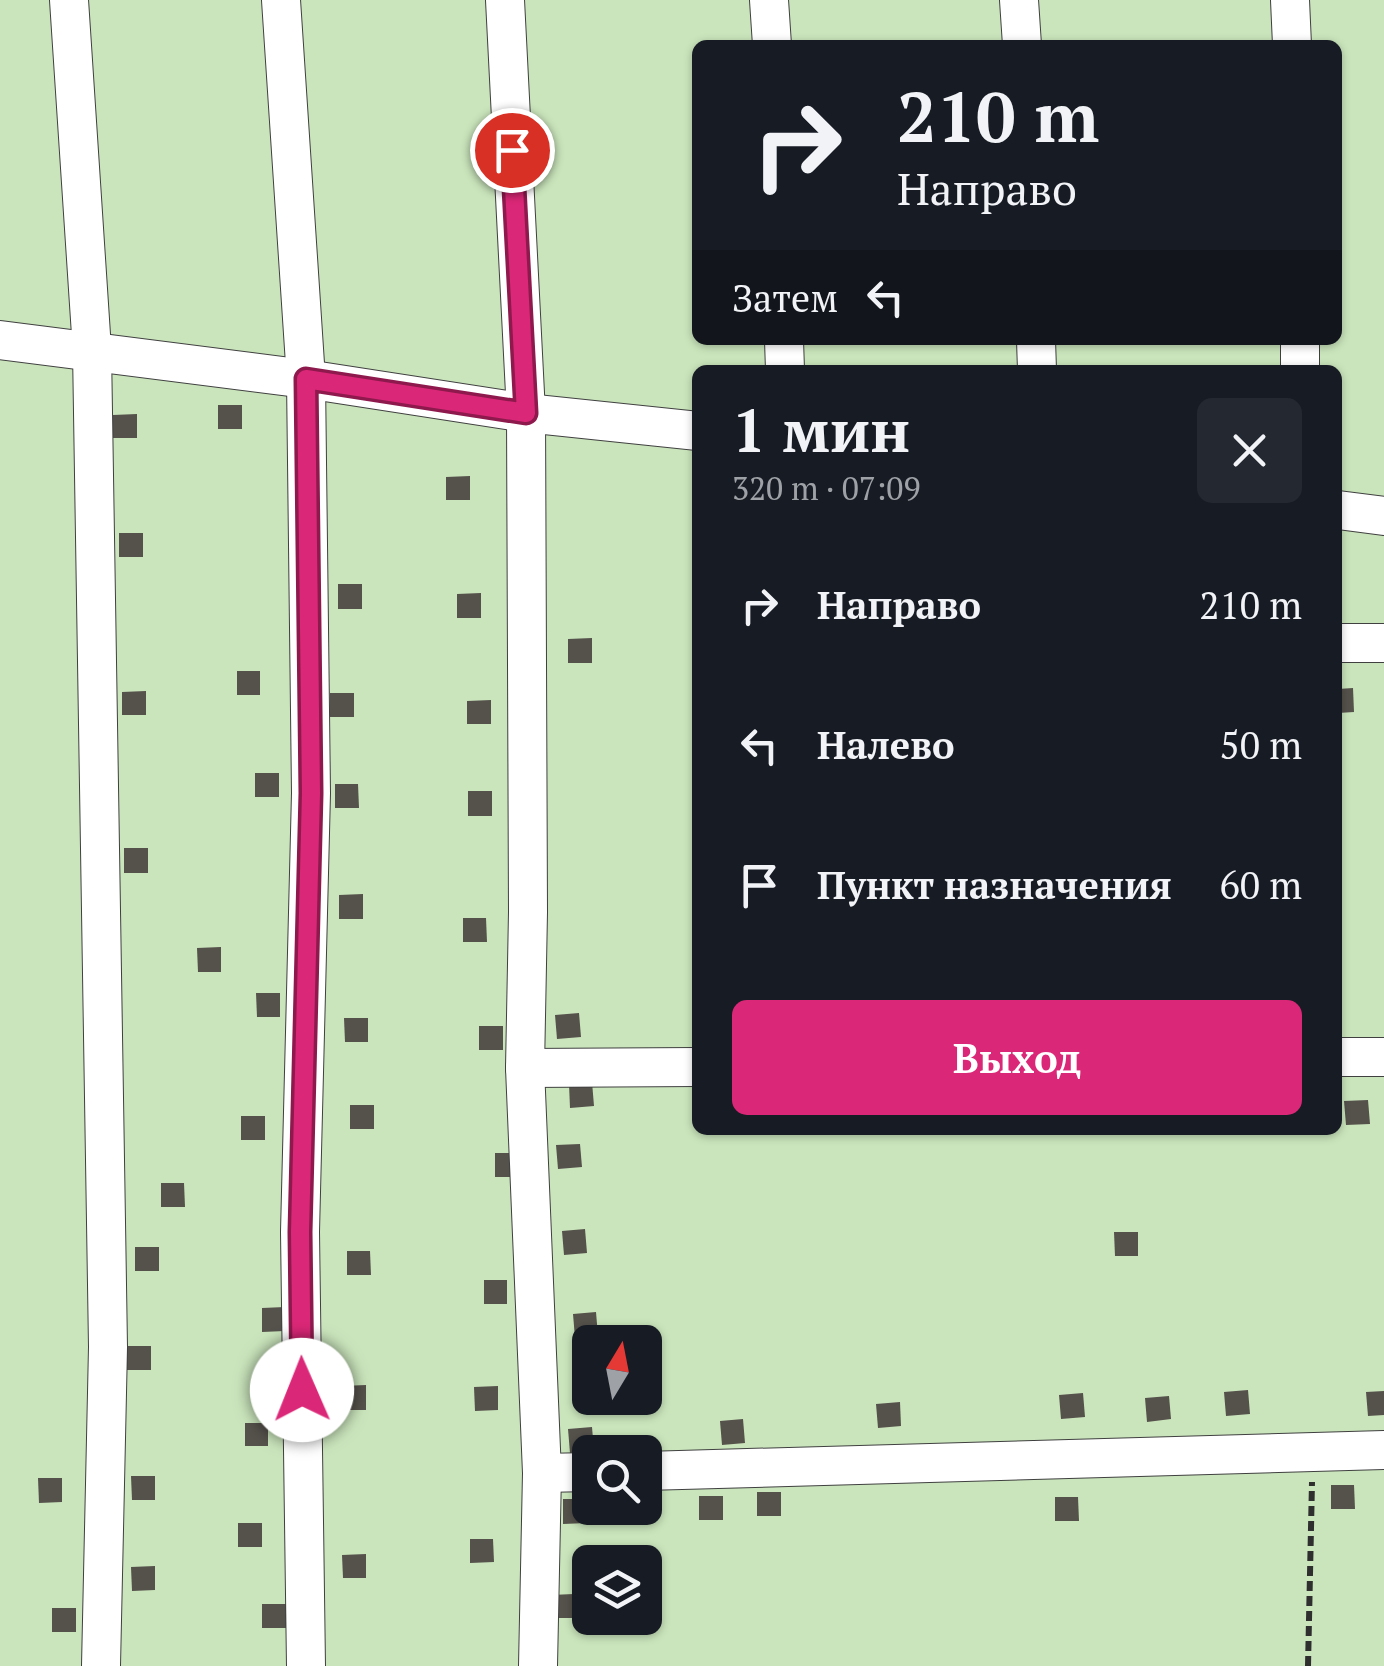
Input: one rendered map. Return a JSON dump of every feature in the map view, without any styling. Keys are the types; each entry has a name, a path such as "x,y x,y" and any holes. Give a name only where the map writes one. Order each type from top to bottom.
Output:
{"street":[{"path":"69,0 92,350 108,1347 100,1666"},
{"path":"282,0 306,379 311,793 300,1232 306,1666"},
{"path":"505,0 526,413 525,1068 542,1474 538,1666"},
{"path":"769,0 772,40"},
{"path":"1019,0 1022,40"},
{"path":"1290,0 1292,40"},
{"path":"0,340 306,379 526,413 692,430"},
{"path":"1342,511 1384,516"},
{"path":"1342,642 1384,643"},
{"path":"1342,1057 1384,1056"},
{"path":"525,1068 692,1068"},
{"path":"662,1470 1384,1450"},
{"path":"542,1474 572,1473"}],"path":[{"path":"1308,1666 1313,1451"}],"green space":[{"path":"0,0 1384,0 1384,1666 0,1666"}],"building":[{"path":"218,405 242,405 242,429 218,429"},
{"path":"137,414 137,438 113,438 113,415"},
{"path":"470,476 470,500 446,500 446,477"},
{"path":"119,533 143,533 143,557 119,557"},
{"path":"338,584 362,584 362,609 338,609"},
{"path":"481,593 481,618 457,618 457,594"},
{"path":"592,638 592,663 568,663 568,639"},
{"path":"237,671 260,671 260,695 237,695"},
{"path":"1353,688 1354,712 1342,713 1342,689"},
{"path":"146,691 146,715 122,715 122,692"},
{"path":"330,693 354,693 354,717 330,717"},
{"path":"491,700 491,724 467,724 467,701"},
{"path":"255,773 279,773 279,797 255,797"},
{"path":"335,784 358,784 359,808 335,808"},
{"path":"468,791 492,791 492,816 468,816"},
{"path":"124,848 148,848 148,873 124,873"},
{"path":"363,894 363,919 339,919 339,895"},
{"path":"463,918 486,918 487,942 463,942"},
{"path":"221,947 221,972 198,972 197,948"},
{"path":"256,993 280,993 280,1017 257,1017"},
{"path":"579,1013 581,1037 557,1039 555,1015"},
{"path":"344,1018 368,1018 368,1042 345,1042"},
{"path":"479,1026 503,1026 503,1050 479,1050"},
{"path":"592,1082 594,1106 570,1108 569,1084"},
{"path":"1368,1100 1370,1124 1346,1125 1344,1101"},
{"path":"350,1105 374,1105 374,1129 350,1129"},
{"path":"241,1116 265,1116 265,1140 241,1140"},
{"path":"580,1144 582,1167 558,1169 556,1145"},
{"path":"495,1153 519,1153 518,1177 495,1177"},
{"path":"161,1183 184,1183 185,1207 161,1207"},
{"path":"585,1229 587,1253 564,1255 562,1231"},
{"path":"1114,1232 1138,1232 1138,1256 1115,1256"},
{"path":"135,1247 159,1247 159,1271 135,1271"},
{"path":"347,1251 370,1251 371,1275 347,1275"},
{"path":"484,1280 507,1280 507,1304 484,1304"},
{"path":"285,1307 285,1331 262,1332 262,1308"},
{"path":"596,1312 597,1325 574,1325 573,1314"},
{"path":"127,1346 151,1346 151,1370 127,1370"},
{"path":"366,1385 366,1410 342,1410 342,1386"},
{"path":"498,1386 498,1410 475,1411 474,1387"},
{"path":"1248,1390 1250,1414 1226,1416 1224,1392"},
{"path":"1384,1391 1384,1415 1368,1416 1366,1392"},
{"path":"1083,1393 1085,1417 1061,1419 1059,1395"},
{"path":"1169,1396 1171,1419 1147,1422 1145,1398"},
{"path":"900,1402 901,1426 878,1428 876,1404"},
{"path":"743,1419 745,1443 722,1445 720,1421"},
{"path":"245,1423 268,1423 268,1446 245,1446"},
{"path":"592,1427 593,1435 572,1435 570,1453 568,1429"},
{"path":"131,1476 155,1476 155,1500 132,1500"},
{"path":"38,1478 62,1478 62,1502 39,1503"},
{"path":"1331,1485 1354,1485 1355,1509 1331,1509"},
{"path":"757,1492 781,1492 781,1516 757,1516"},
{"path":"699,1496 723,1496 723,1520 699,1520"},
{"path":"1055,1497 1078,1497 1079,1521 1055,1521"},
{"path":"563,1499 572,1499 572,1524 563,1524"},
{"path":"238,1523 262,1523 262,1547 238,1547"},
{"path":"470,1539 493,1539 494,1562 470,1563"},
{"path":"366,1554 366,1578 343,1578 342,1555"},
{"path":"155,1566 155,1590 132,1591 131,1567"},
{"path":"572,1594 572,1618 551,1618 551,1595"},
{"path":"262,1604 286,1604 286,1628 262,1628"},
{"path":"52,1608 76,1608 76,1632 52,1632"}],"route":[{"path":"302,1390 300,1232 311,793 306,379 526,413 512,150"}]}
